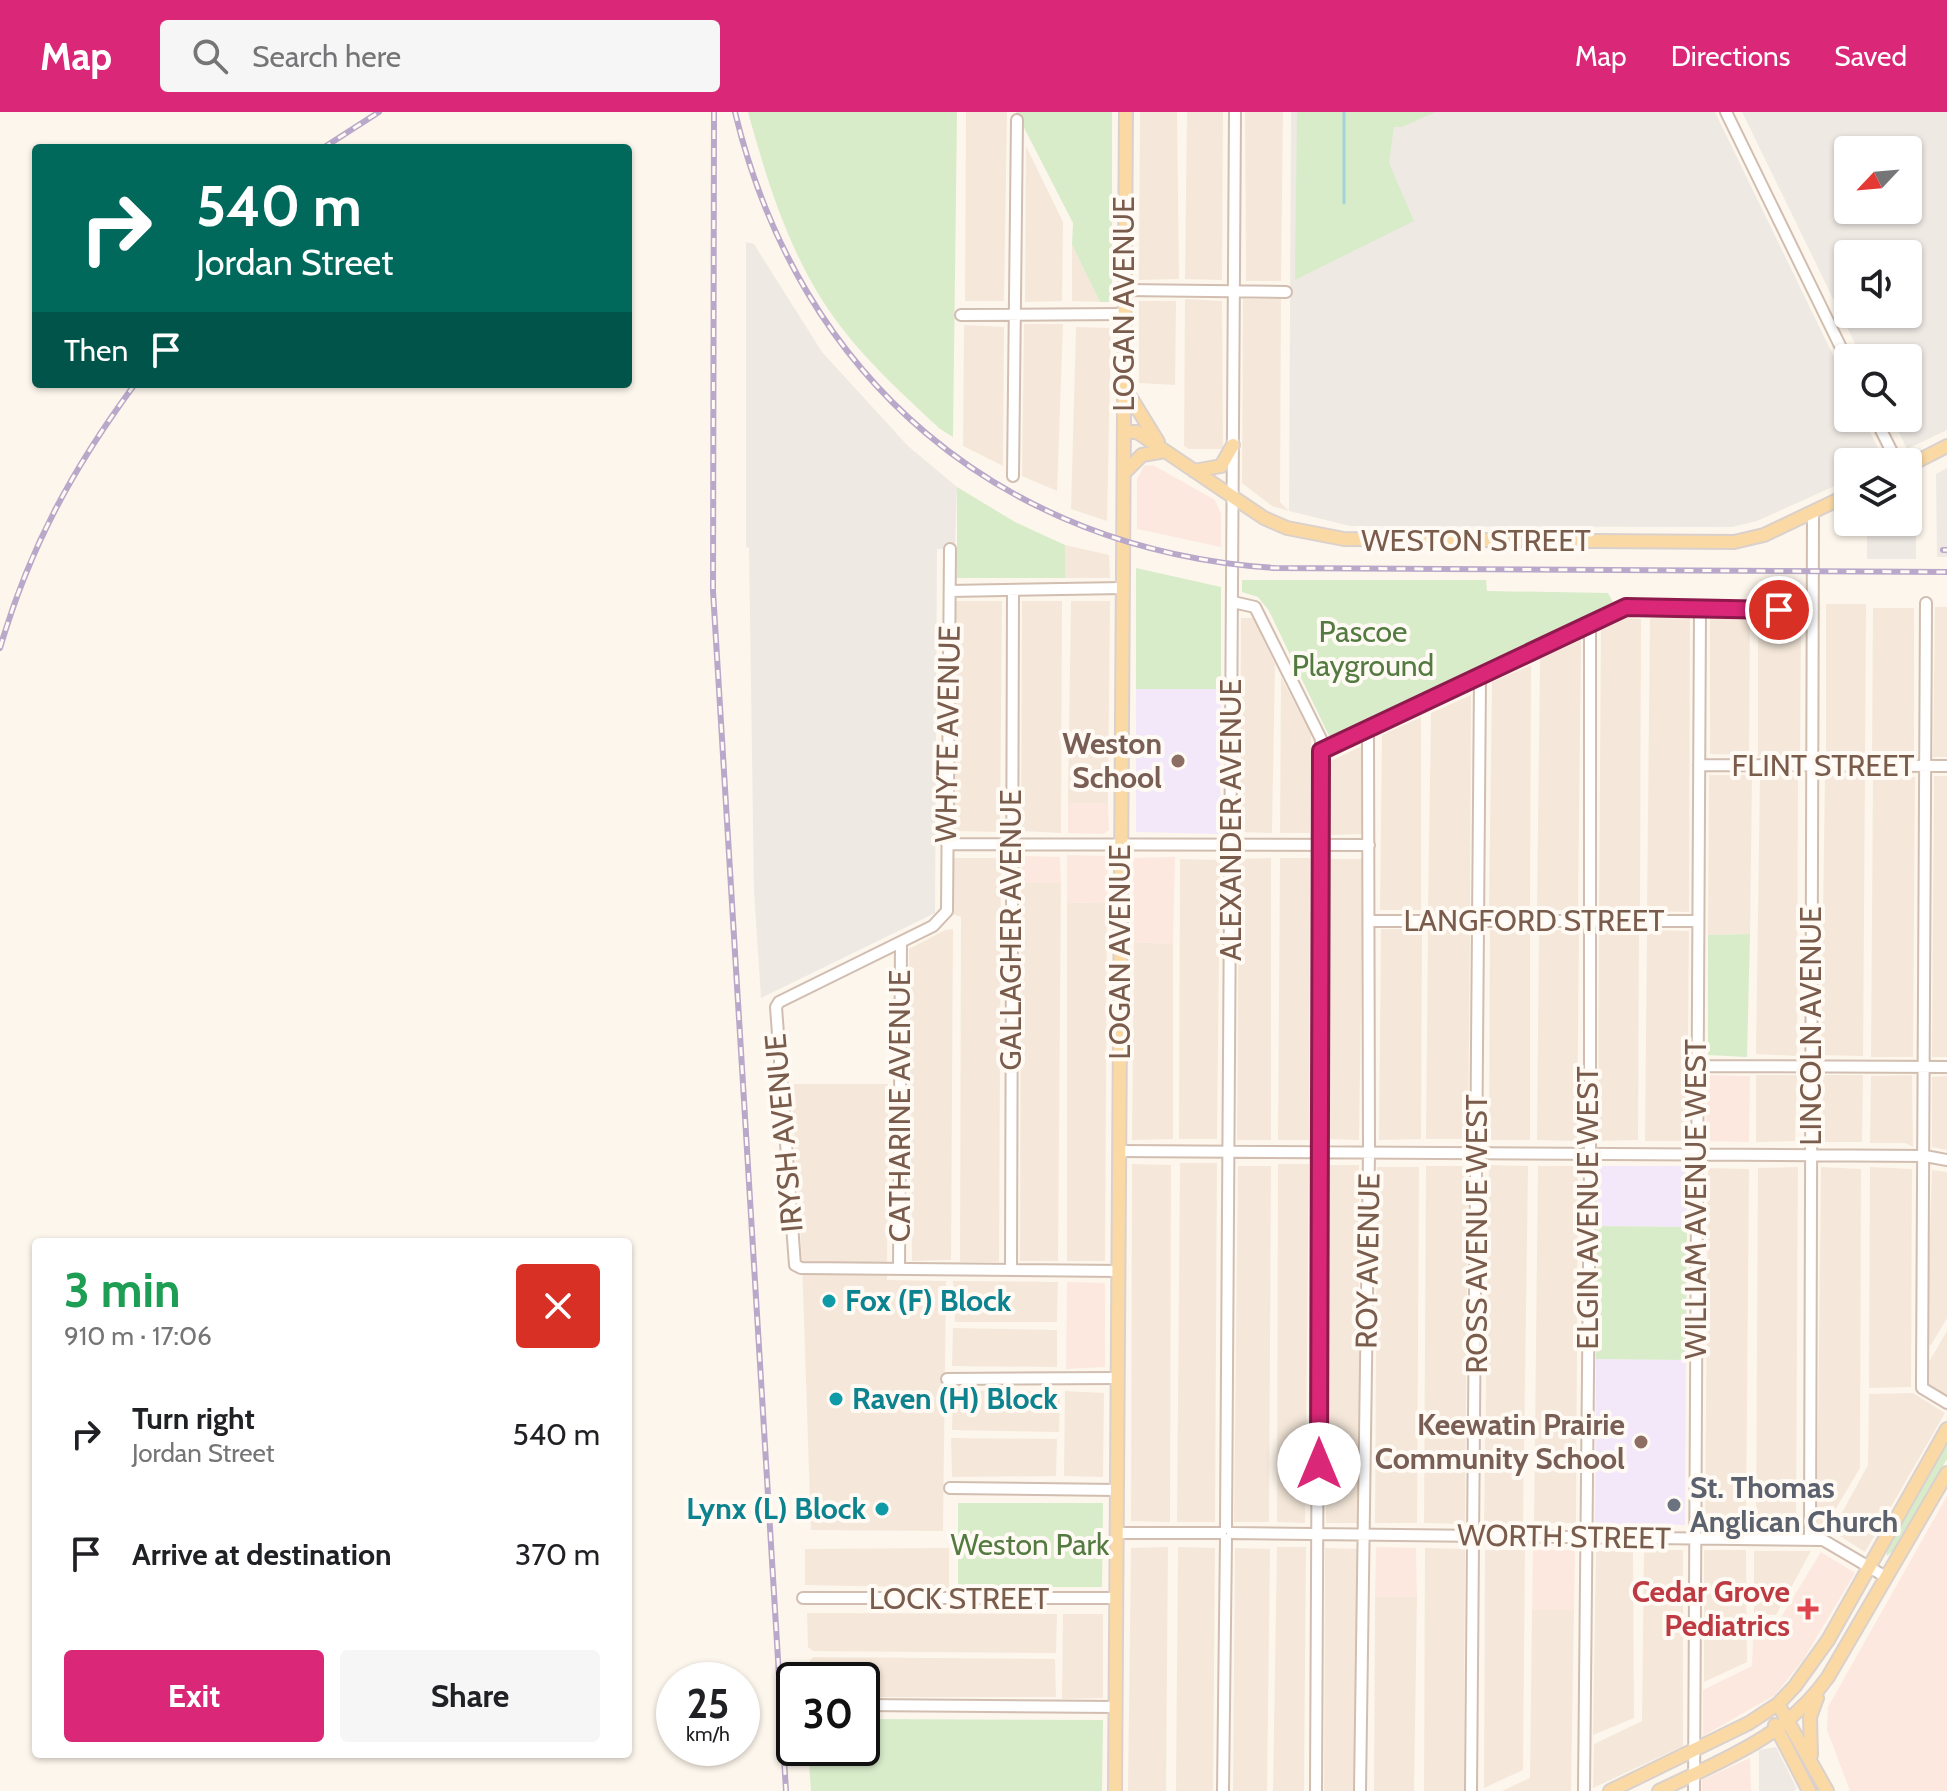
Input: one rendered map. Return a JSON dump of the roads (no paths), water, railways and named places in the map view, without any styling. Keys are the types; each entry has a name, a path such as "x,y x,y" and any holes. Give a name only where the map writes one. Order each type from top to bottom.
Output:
{"main road":[{"name":"LOGAN AVENUE","path":"1115,1791 1126,112"},
{"path":"1124,387 1165,451 1142,455 1124,473"},
{"name":"WESTON STREET","path":"1124,432 1137,432 1233,498 1287,528 1324,537 1357,540 1734,542 1764,535 1834,502"},
{"path":"1193,471 1221,466 1233,445"},
{"path":"1922,459 1947,446"},
{"path":"1610,1791 1773,1708 1810,1667 1947,1429"},
{"path":"1659,1791 1790,1722 1821,1686 1947,1473"},
{"path":"1813,1766 1809,1743 1810,1717 1821,1686"},
{"path":"1773,1708 1790,1722 1827,1791"},
{"path":"1773,1708 1778,1729 1809,1791"}],"street":[{"name":"ALEXANDER AVENUE","path":"1223,1791 1235,112"},
{"path":"1726,112 1839,344"},
{"path":"1013,476 1017,120"},
{"path":"1125,290 1286,292"},
{"path":"961,315 1124,314"},
{"name":"LINCOLN AVENUE","path":"1810,1540 1813,513"},
{"name":"WHYTE AVENUE","path":"901,942 943,918 947,911 950,549"},
{"path":"950,591 1123,588"},
{"name":"GALLAGHER AVENUE","path":"1011,1270 1013,590"},
{"path":"1233,602 1255,607 1321,739 1316,1791"},
{"path":"1926,603 1920,1156 1922,1388 1947,1403"},
{"path":"1321,751 1368,732 1626,607 1813,608"},
{"name":"WILLIAM AVENUE WEST","path":"1694,1791 1700,608"},
{"name":"ELGIN AVENUE WEST","path":"1584,1791 1590,1154 1590,624"},
{"name":"ROSS AVENUE WEST","path":"1471,1791 1480,678"},
{"name":"ROY AVENUE","path":"1360,1791 1369,1153 1368,732"},
{"name":"FLINT STREET","path":"1699,765 1947,766"},
{"path":"947,844 1369,845"},
{"name":"LANGFORD STREET","path":"1370,921 1698,921"},
{"name":"IRYSH AVENUE","path":"899,1269 795,1265 775,1016 779,1002 901,942"},
{"name":"CATHARINE AVENUE","path":"899,1269 901,942"},
{"path":"1696,1066 1947,1067"},
{"path":"1119,1151 1920,1156 1947,1160"},
{"path":"899,1269 1118,1271"},
{"path":"947,1379 1117,1378"},
{"path":"950,1488 1117,1490"},
{"name":"WORTH STREET","path":"1116,1533 1823,1540 1886,1577"},
{"name":"LOCK STREET","path":"803,1598 1116,1598"},
{"path":"880,1705 1115,1707"}],"waterway":[{"path":"1344,112 1344,203"}],"railway":[{"path":"329,144 379,112"},
{"path":"714,112 713,591 786,1791"},
{"path":"735,112 765,208 808,293 862,369 926,433 1001,486 1084,527 1176,554 1275,568 1947,572"},
{"path":"0,648 25,576 56,509 92,446 132,388"}],"place":[{"name":"Weston School","path":"1178,761"},
{"name":"Fox (F) Block","path":"829,1301"},
{"name":"Raven (H) Block","path":"836,1399"},
{"name":"Keewatin Prairie Community School","path":"1641,1442"},
{"name":"St. Thomas Anglican Church","path":"1674,1505"},
{"name":"Lynx (L) Block","path":"882,1509"},
{"name":"Cedar Grove Pediatrics","path":"1808,1609"}],"park label":[{"name":"Pascoe Playground","path":"1363,649"},
{"name":"Weston Park","path":"1030,1545"}]}
